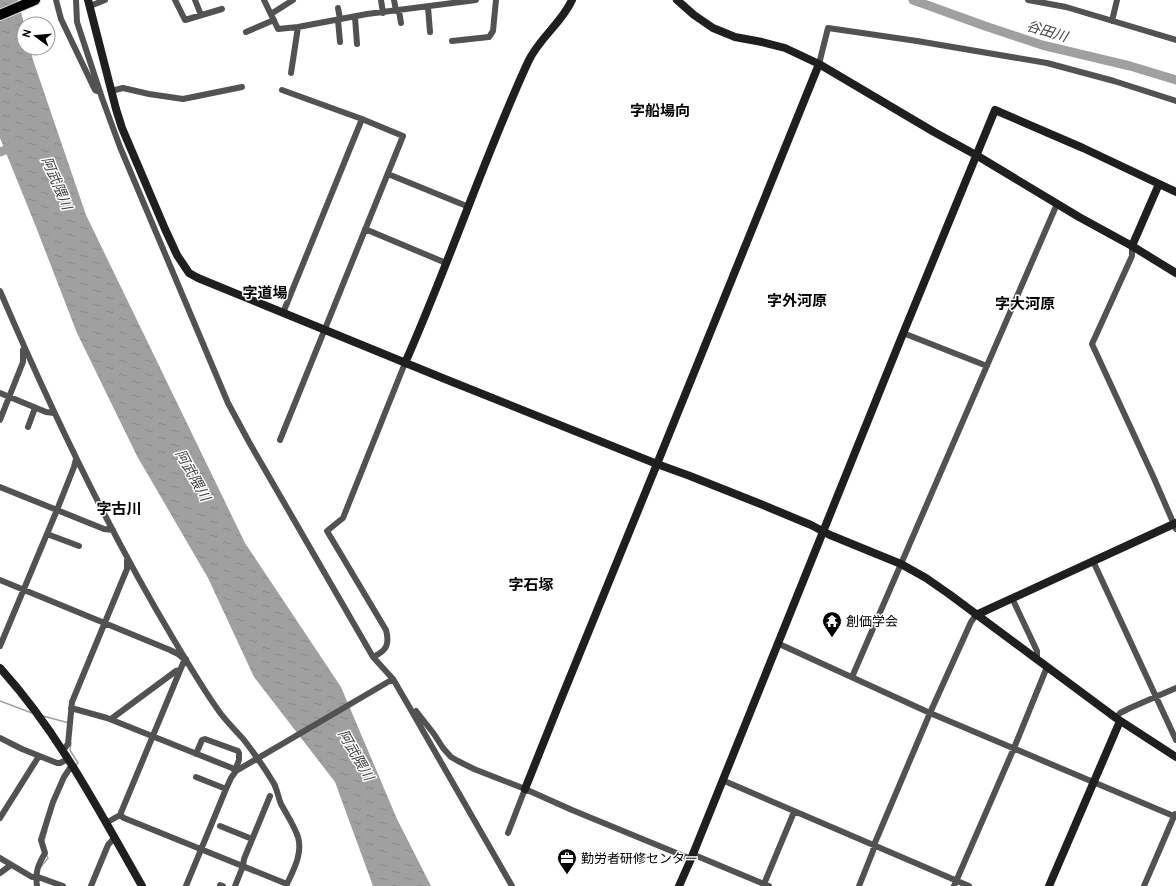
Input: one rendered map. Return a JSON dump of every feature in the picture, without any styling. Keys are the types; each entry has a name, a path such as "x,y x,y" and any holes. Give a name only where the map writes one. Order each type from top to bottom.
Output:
{"main road":[{"path":"0,15 35,0"}],"street":[{"path":"56,0 61,19 95,90 100,93"},
{"path":"76,0 78,22 100,93 120,147 228,403 252,449 373,657 408,703 512,886"},
{"path":"105,0 89,3 122,128 165,229 184,267 189,273 405,363 690,476 901,564 926,578 1118,719 1176,757"},
{"path":"175,0 185,20 222,8"},
{"path":"195,0 201,15"},
{"path":"264,0 278,29 427,7 454,1 476,0"},
{"path":"246,32 272,17 293,0"},
{"path":"381,0 383,13"},
{"path":"394,0 401,23"},
{"path":"425,0 430,32"},
{"path":"452,41 489,37 493,31 496,0"},
{"path":"373,657 381,653 387,646 388,638 386,630 328,531 344,518 501,125 530,59 539,44 564,15 572,0"},
{"path":"677,0 694,15 713,28 735,36 785,48 819,64 1176,272"},
{"path":"1028,0 1066,7 1176,40"},
{"path":"1112,21 1117,0"},
{"path":"338,8 340,42"},
{"path":"354,17 357,44"},
{"path":"292,73 298,27"},
{"path":"508,833 819,64 828,28 1047,63 1114,81 1176,101"},
{"path":"111,91 123,88 183,100 242,87"},
{"path":"280,440 403,136 362,119 282,90"},
{"path":"679,886 692,857 822,531 996,110 1083,148 1176,192"},
{"path":"283,313 362,119"},
{"path":"388,174 469,207"},
{"path":"859,886 874,845 930,713 970,622 976,614 1175,525 1092,344 1132,256 1132,246 1159,184"},
{"path":"852,677 1057,204"},
{"path":"365,229 446,262"},
{"path":"0,291 54,413 112,530 151,601 209,696 221,714 258,758 273,782 280,802 298,838 298,853 287,885 124,818 120,815"},
{"path":"0,302 6,306"},
{"path":"903,333 987,366"},
{"path":"0,420 23,362 23,344"},
{"path":"0,393 35,408 54,413"},
{"path":"28,427 35,408"},
{"path":"0,646 57,510 76,459"},
{"path":"0,486 104,529 112,530"},
{"path":"47,534 79,546"},
{"path":"63,750 68,744 71,708 74,698 127,569 127,558"},
{"path":"1093,561 1176,740"},
{"path":"0,580 170,650 186,659"},
{"path":"1012,598 1037,651 1037,660"},
{"path":"777,643 930,713 1093,782 1176,815 1144,886"},
{"path":"106,823 120,815 180,670 186,659"},
{"path":"955,883 1014,748 1047,667"},
{"path":"0,668 24,696 63,750 142,886"},
{"path":"111,719 176,671 180,670"},
{"path":"71,708 111,719 235,770 264,756 391,681"},
{"path":"1049,886 1093,782 1120,713 1176,688"},
{"path":"408,703 415,709 451,758 572,810 767,885 794,812"},
{"path":"0,738 10,744 39,756 60,763 70,762"},
{"path":"186,886 235,770 240,753 208,739 203,739 196,754"},
{"path":"0,818 39,756"},
{"path":"38,886 36,877 39,865 45,853 41,840 53,802 70,762"},
{"path":"196,777 226,789"},
{"path":"722,780 874,845 955,883 969,886"},
{"path":"235,886 243,866 243,861 270,796"},
{"path":"220,826 252,839"},
{"path":"91,886 108,845 114,837"},
{"path":"0,858 32,877 38,876 64,886"},
{"path":"0,873 11,865"}],"water":[{"name":"阿武隈川","path":"0,0 18,0 22,16 16,16 16,56 32,56 86,215 245,543 341,687 397,819 431,886 373,886 335,782 254,677 208,578 137,456 77,333 0,138"}],"waterway":[{"name":"谷田川","path":"913,0 1042,45 1130,66 1176,80"},
{"path":"0,152 16,146"},
{"path":"0,701 32,713"},
{"path":"43,716 69,723"},
{"path":"71,743 70,750 78,763 76,765"},
{"path":"44,841 47,830"},
{"path":"40,868 48,858 46,854"}],"place":[{"name":"創価学会","path":"832,638"},
{"name":"勤労者研修センター","path":"567,875"}],"district":[{"name":"字船場向","path":"660,111"},
{"name":"字道場","path":"265,293"},
{"name":"字外河原","path":"797,301"},
{"name":"字大河原","path":"1025,304"},
{"name":"字古川","path":"119,509"},
{"name":"字石塚","path":"531,585"}]}
